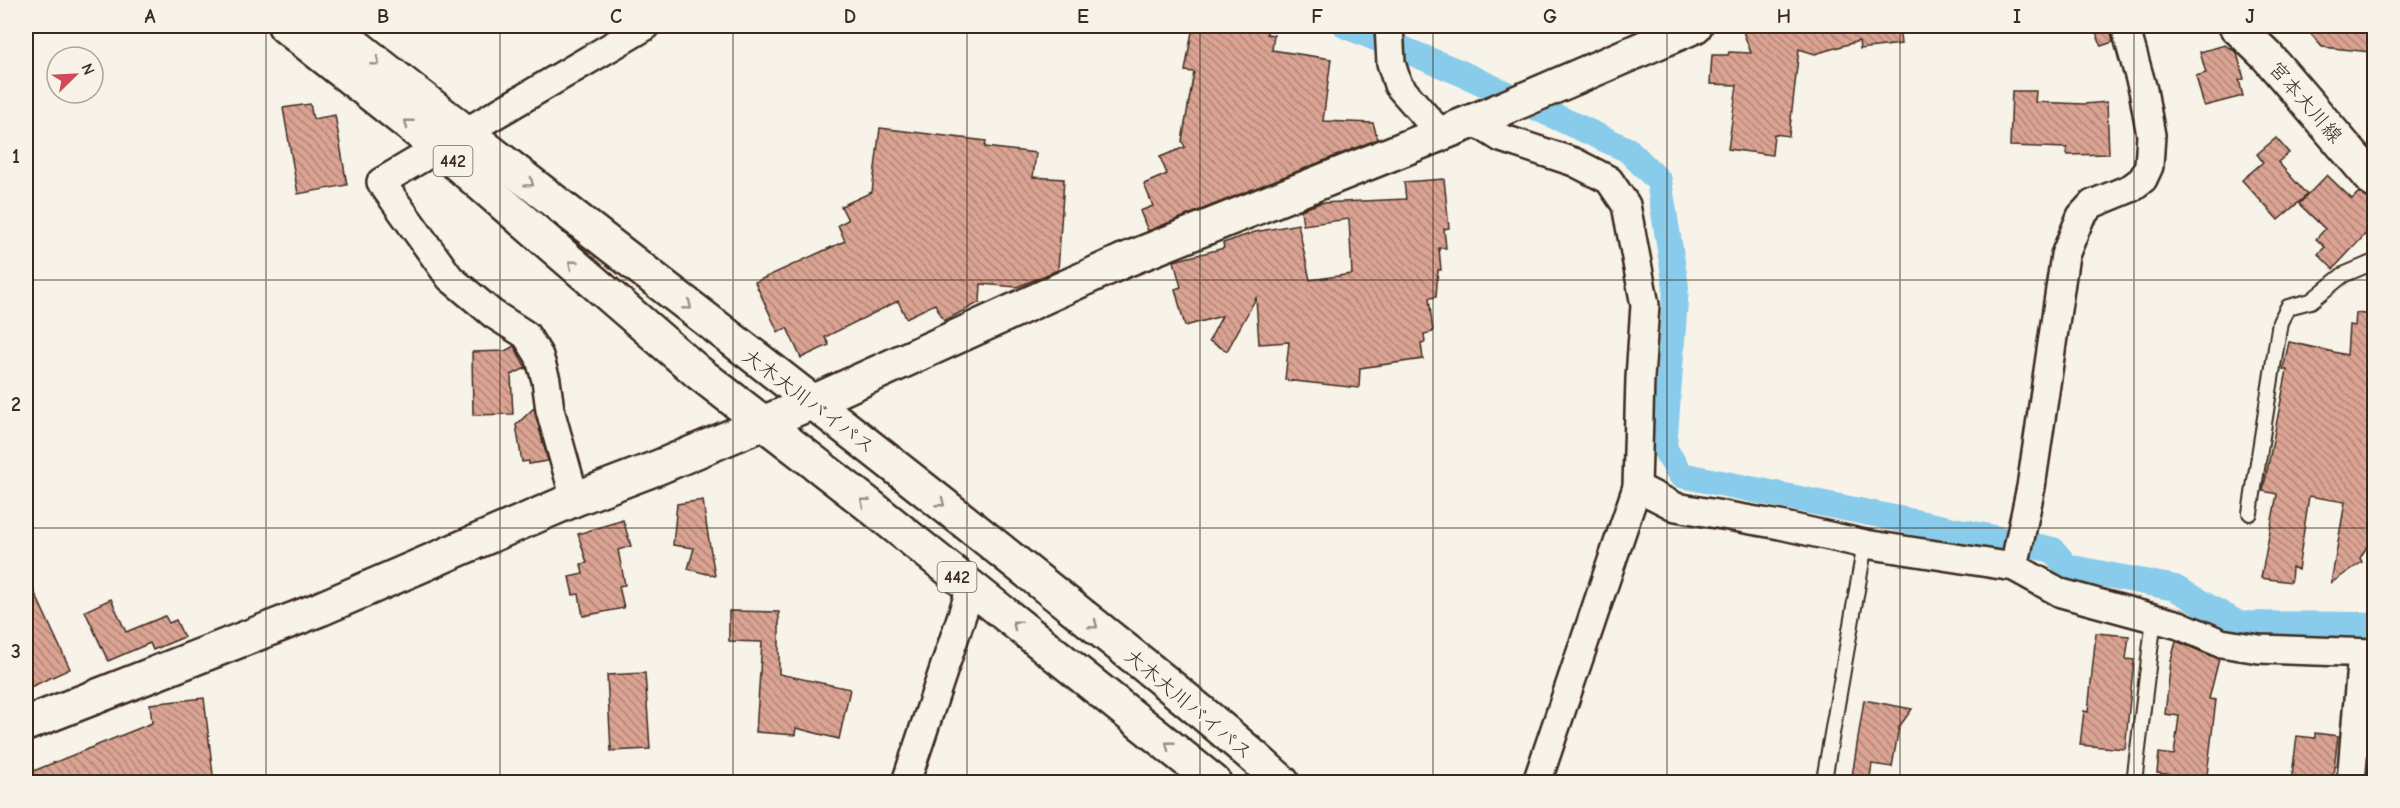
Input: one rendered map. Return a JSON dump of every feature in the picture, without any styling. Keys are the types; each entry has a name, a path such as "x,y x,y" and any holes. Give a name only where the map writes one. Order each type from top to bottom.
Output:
{"main road":[{"name":"大木大川バイパス","path":"285,26 643,269 1223,729 1282,783"},
{"name":"大木大川バイパス","path":"331,26 451,140 616,303 699,373 1214,783"},
{"path":"26,724 320,609 575,499 659,467 762,421 813,402 1123,261 1484,117 1695,26"},
{"name":"宮本大川線","path":"2236,26 2267,56 2374,181"}],"street":[{"path":"575,499 550,410 546,380 539,356 526,335 493,314 450,278 381,182 646,26"},
{"path":"1389,26 1391,63 1398,85 1441,134"},
{"path":"2015,560 2031,487 2065,255 2081,216 2092,204 2131,188 2143,179 2149,166 2151,135 2143,90 2125,26"},
{"path":"1484,117 1501,138 1574,162 1609,180 1626,205 1645,305 1640,378 1637,488 1537,783"},
{"path":"1637,488 1676,507 1780,525 1865,544 2015,560 2061,593 2154,618 2221,642 2259,649 2368,653 2351,783"},
{"path":"906,783 971,588"}],"lane":[{"path":"2250,513 2280,322 2288,307 2312,301 2343,274 2374,262"},
{"path":"1824,774 1865,544"},
{"path":"2134,783 2154,618"}],"water":[{"path":"2374,677 2374,782 2366,782 2372,686"}],"building":[{"path":"1193,26 1250,26 1267,29 1267,34 1274,35 1272,50 1331,59 1323,121 1373,123 1378,139 1148,231 1140,211 1153,206 1144,184 1167,174 1160,157 1185,147 1182,141 1194,72 1185,71"},
{"path":"1741,26 1899,26 1901,44 1860,49 1859,41 1815,54 1799,49 1789,136 1774,134 1772,155 1728,149 1737,85 1710,84 1712,55 1728,55 1729,52 1751,53"},
{"path":"2094,26 2110,26 2113,42 2101,46"},
{"path":"2304,26 2364,26 2363,33 2374,34 2371,52 2322,47"},
{"path":"2225,45 2237,53 2244,79 2239,80 2243,96 2204,106 2196,76 2206,73 2200,52"},
{"path":"2012,91 2036,91 2035,102 2084,104 2107,102 2109,154 2067,155 2067,148 2010,146"},
{"path":"310,104 313,119 335,115 347,185 298,194 283,108"},
{"path":"880,128 986,141 985,147 1036,153 1033,177 1064,179 1058,270 1017,287 981,284 980,302 944,321 935,304 906,318 898,301 825,337 829,345 801,358 787,328 778,332 755,282 845,241 838,225 848,220 841,206 872,192"},
{"path":"2276,138 2289,153 2278,162 2307,195 2278,220 2242,180 2263,162 2257,154"},
{"path":"2327,175 2352,199 2359,192 2374,202 2374,225 2333,269 2318,254 2325,247 2316,239 2325,229 2299,204"},
{"path":"1444,179 1449,228 1444,229 1446,248 1439,248 1441,270 1438,270 1436,297 1429,298 1433,332 1424,334 1425,342 1421,343 1423,359 1360,368 1359,388 1285,380 1289,342 1259,344 1256,298 1227,351 1209,341 1222,316 1185,326 1175,289 1181,287 1174,261 1224,248 1223,243 1255,232 1298,224 1310,280 1352,274 1349,219 1303,225 1301,210 1320,203 1406,199 1404,182"},
{"path":"2356,313 2374,315 2374,535 2360,558 2362,562 2331,583 2345,502 2309,496 2298,570 2292,567 2291,582 2261,578 2277,494 2263,491 2287,370 2283,369 2289,342 2347,355 2349,325 2355,326"},
{"path":"514,346 526,368 511,375 513,414 473,415 472,352 505,351"},
{"path":"534,408 548,461 529,464 529,461 522,462 516,425"},
{"path":"703,500 715,576 688,569 694,548 673,545 677,504"},
{"path":"623,520 631,546 618,550 625,585 619,586 624,608 583,616 579,594 573,595 569,577 583,574 581,564 587,563 578,534"},
{"path":"26,574 70,669 26,689"},
{"path":"111,599 126,632 165,616 169,623 176,620 184,637 153,650 150,643 108,661 85,611"},
{"path":"729,611 779,612 779,674 850,689 839,739 796,728 795,735 756,732 762,642 729,641"},
{"path":"2096,633 2129,636 2126,659 2134,660 2125,749 2080,745 2084,711 2088,712"},
{"path":"2176,641 2219,659 2209,699 2216,700 2206,783 2171,783 2172,775 2157,773 2159,753 2174,755 2179,716 2165,714 2171,661"},
{"path":"645,673 650,749 611,751 607,675"},
{"path":"204,698 214,783 26,783 26,774 152,723 150,704"},
{"path":"1864,700 1912,709 1899,727 1892,767 1872,764 1869,783 1851,783"},
{"path":"2315,733 2338,736 2332,783 2291,783 2297,736 2315,738"}],"waterway":[{"path":"1346,26 1461,73 1628,150 1659,181 1676,287 1664,448 1681,475 2053,550 2067,567 2175,588 2239,624 2374,625"}]}
